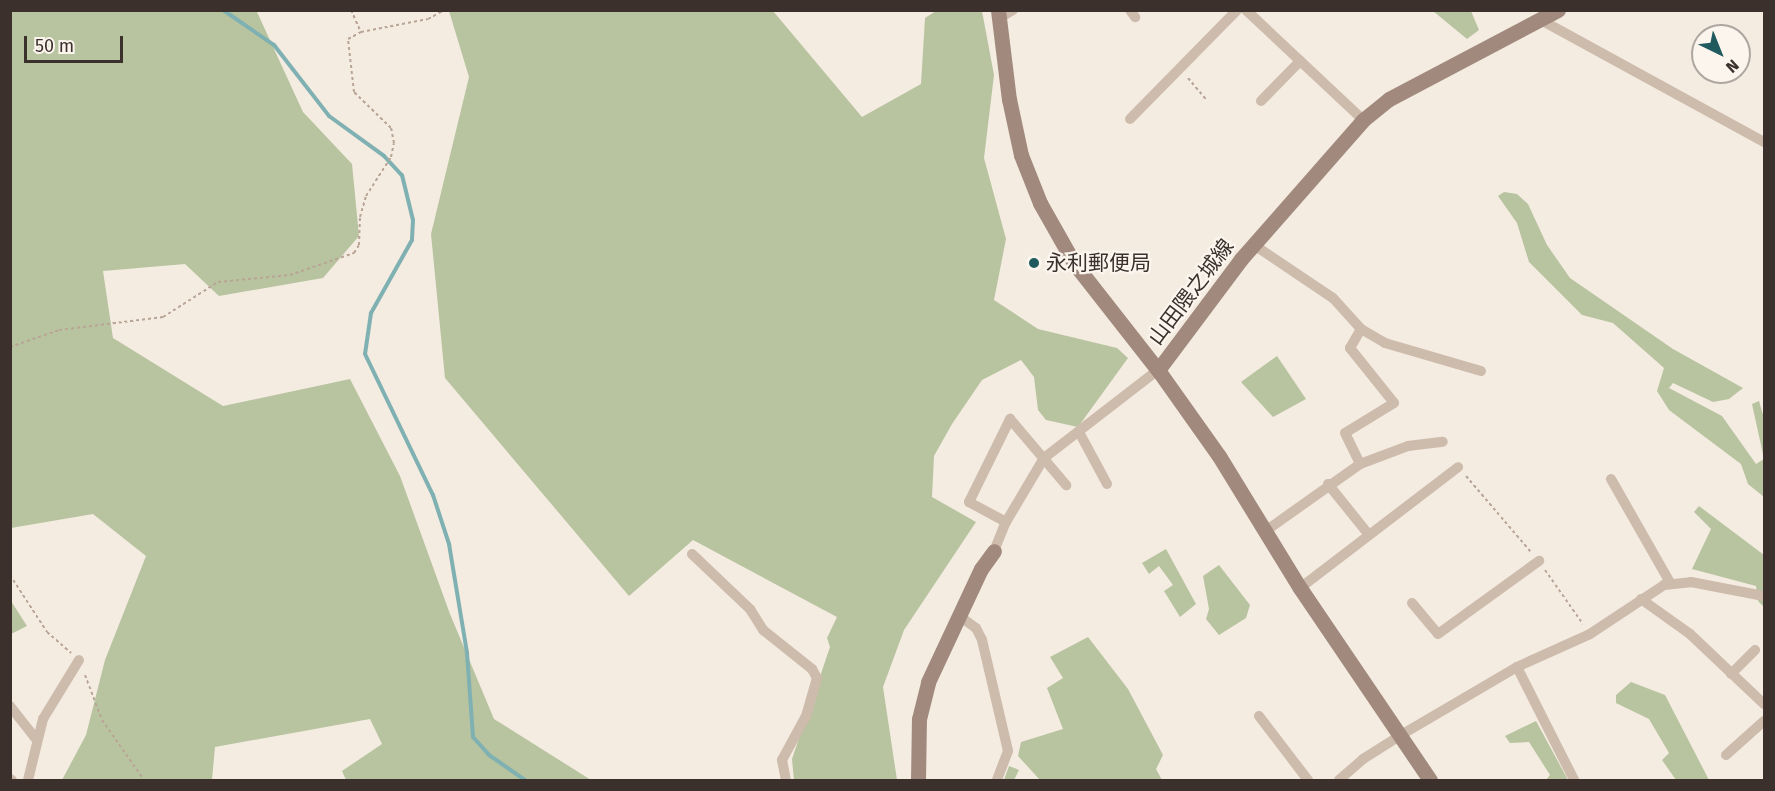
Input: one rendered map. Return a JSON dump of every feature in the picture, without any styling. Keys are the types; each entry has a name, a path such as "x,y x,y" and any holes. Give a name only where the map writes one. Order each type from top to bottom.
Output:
{"main road":[{"name":"山田隈之城線","path":"1430,780 1300,588 1219,456 1158,370 1254,245 1363,120 1389,99 1558,10"},
{"path":"1004,12 1011,110 1021,155 1040,202 1074,263 1158,370"},
{"path":"918,780 919,719 928,682 958,615 994,551"}],"street":[{"path":"1130,119 1237,10"},
{"path":"1246,10 1363,120"},
{"path":"1540,20 1764,142"},
{"path":"1261,101 1300,61"},
{"path":"1254,245 1333,298 1361,329 1385,343 1481,371"},
{"path":"1360,464 1345,434 1394,403 1350,348 1361,329"},
{"path":"994,551 1006,522 1044,458 1158,370"},
{"path":"1006,522 969,502 1010,419 1066,485"},
{"path":"1079,432 1107,484"},
{"path":"1264,532 1328,484 1360,464 1408,446 1443,442"},
{"path":"1300,588 1458,467"},
{"path":"1611,479 1671,584"},
{"path":"1328,484 1369,535"},
{"path":"692,554 750,609 763,630 812,669 817,678 806,716 782,760 786,780"},
{"path":"1412,603 1438,634 1539,561"},
{"path":"1338,780 1363,759 1401,735 1516,668 1590,634 1641,599 1671,584 1691,582 1764,596"},
{"path":"1641,599 1690,634 1764,704"},
{"path":"958,615 976,628 982,640 1008,751 997,780"},
{"path":"1731,674 1755,650"},
{"path":"28,780 36,739 79,660"},
{"path":"1516,668 1574,780"},
{"path":"10,706 36,739"},
{"path":"1259,716 1308,780"},
{"path":"1726,755 1764,721"}],"path":[{"path":"351,10 362,32"},
{"path":"10,347 59,330 162,317 218,282 290,275 347,257 359,245 360,217 366,196 391,157 391,128 354,92 348,39 362,32 428,20 444,10"},
{"path":"1181,68 1207,101"},
{"path":"1458,467 1539,561 1590,634"},
{"path":"10,576 47,632 79,660 102,720 144,780"}],"green space":[{"path":"11,10 260,11 257,12 303,112 352,164 359,236 323,278 219,296 185,264 103,271 113,338 223,406 350,379 400,476 450,614 494,719 591,780 346,780 342,771 382,744 370,719 215,747 212,780 62,780 86,735 105,660 146,556 93,514 11,528"},
{"path":"449,11 773,11 862,117 921,84 925,18 936,11 982,11 994,75 984,158 1006,239 994,300 1038,329 1117,348 1128,358 1078,427 1046,420 1038,410 1034,377 1021,360 982,380 952,424 934,456 932,497 976,522 904,630 883,687 897,780 794,780 792,759 830,647 827,638 837,617 693,540 629,596 445,378 431,234 469,77"},
{"path":"1433,11 1471,11 1479,30 1467,39"},
{"path":"1504,192 1517,194 1528,204 1547,245 1570,278 1673,349 1743,388 1729,399 1713,402 1673,383 1669,388 1722,416 1756,464 1764,459 1764,497 1748,484 1741,464 1669,410 1657,391 1664,368 1613,323 1582,315 1529,262 1517,223 1498,196"},
{"path":"1277,356 1306,399 1273,417 1241,382"},
{"path":"1759,401 1764,418 1764,459 1752,404"},
{"path":"1699,506 1764,555 1764,607 1758,601 1756,586 1692,569 1711,529 1694,512"},
{"path":"1166,549 1196,604 1180,617 1164,591 1173,585 1159,566 1149,574 1142,563"},
{"path":"1219,565 1250,605 1246,618 1219,635 1206,619 1209,609 1203,576"},
{"path":"11,601 27,626 10,634"},
{"path":"1088,637 1128,689 1163,755 1156,769 1162,780 1040,780 1018,756 1021,742 1063,729 1047,688 1063,678 1050,657"},
{"path":"1631,682 1665,695 1709,780 1676,780 1662,760 1669,753 1649,719 1616,703 1616,695"},
{"path":"1536,721 1568,780 1546,780 1550,775 1529,742 1510,743 1505,736"},
{"path":"1009,766 1019,770 1014,780 1004,780"}],"waterway":[{"path":"223,10 274,45 329,116 384,156 402,175 413,220 412,240 371,313 365,354 433,495 449,544 467,653 473,737 489,755 525,780"}],"place":[{"name":"永利郵便局","path":"1034,263"}]}
